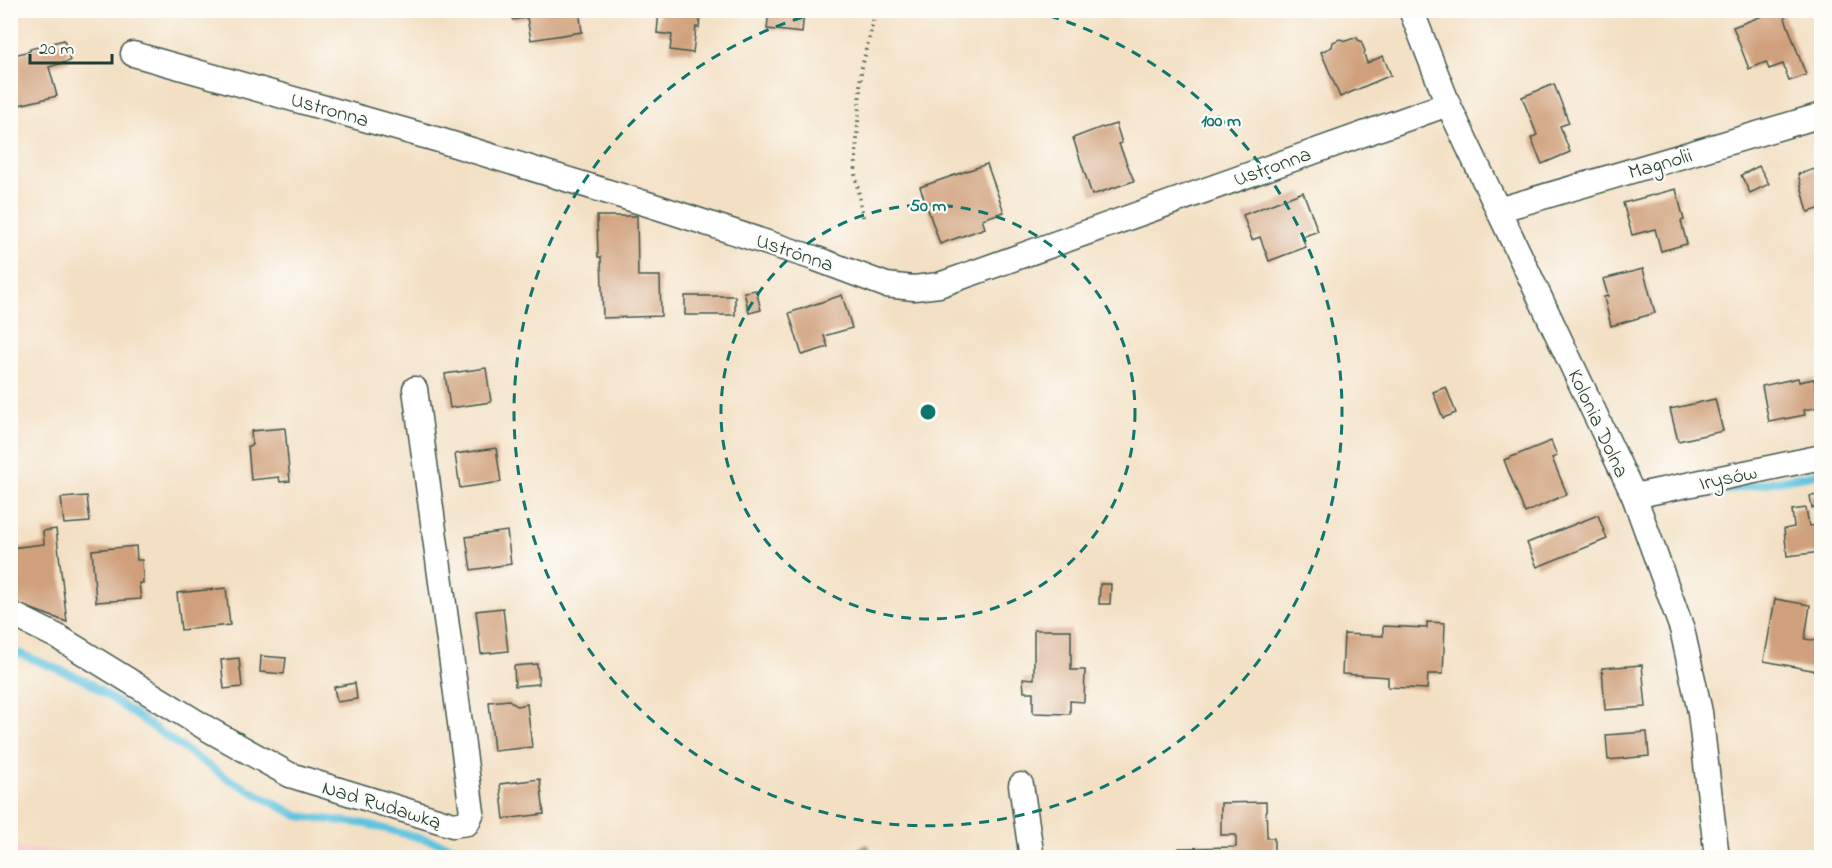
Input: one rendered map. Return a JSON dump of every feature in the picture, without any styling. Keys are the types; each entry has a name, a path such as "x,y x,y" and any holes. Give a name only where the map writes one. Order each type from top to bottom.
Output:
{"street":[{"name":"Kolonia Dolna","path":"1411,10 1448,104 1634,496 1682,629 1700,712 1718,858"},
{"name":"Ustronna","path":"134,54 439,140 686,216 814,258 886,285 914,288 939,285 1448,104"},
{"name":"Magnolii","path":"1498,210 1821,115"},
{"name":"Nad Rudawką","path":"10,613 58,637 206,728 290,775 453,825 467,824 472,812 415,388"},
{"name":"Irysów","path":"1634,496 1821,457"},
{"path":"1021,785 1032,858"}],"path":[{"path":"863,217 855,174 861,71 876,10"}],"shaded area":[{"path":"11,847 166,857 11,857"}],"green space":[{"path":"867,845 875,857 840,857"}],"building":[{"path":"512,10 579,10 582,32 531,40 527,18 513,20"},
{"path":"659,10 701,10 699,28 696,27 693,53 670,50 672,35 657,33"},
{"path":"769,10 804,10 802,33 767,29"},
{"path":"1763,10 1782,10 1806,75 1789,81 1783,64 1769,69 1766,62 1749,69 1733,27 1765,15"},
{"path":"1357,37 1365,51 1367,63 1383,56 1391,75 1340,97 1321,52 1332,47 1333,42 1340,39 1346,41"},
{"path":"64,40 70,61 49,67 57,96 19,105 10,84 10,56"},
{"path":"1554,84 1569,123 1560,126 1570,152 1542,164 1531,138 1537,135 1522,97"},
{"path":"1116,124 1122,143 1119,144 1134,181 1092,195 1073,138"},
{"path":"987,164 1004,212 982,219 985,228 940,244 920,187"},
{"path":"1759,166 1769,184 1750,193 1741,175"},
{"path":"1822,167 1822,208 1808,212 1798,174"},
{"path":"1676,189 1687,244 1661,251 1655,229 1632,235 1623,203"},
{"path":"1303,192 1318,231 1302,237 1306,247 1269,261 1260,237 1252,240 1243,215"},
{"path":"597,216 637,216 638,276 660,276 661,316 603,318"},
{"path":"1643,269 1655,313 1611,326 1604,297 1608,296 1603,279"},
{"path":"756,290 761,310 749,313 744,292"},
{"path":"842,295 852,328 824,336 828,347 802,355 789,313"},
{"path":"685,296 735,296 735,315 685,315"},
{"path":"486,368 491,402 450,408 445,374"},
{"path":"1798,378 1799,382 1814,379 1820,407 1804,410 1805,415 1769,422 1762,386"},
{"path":"1446,387 1456,413 1443,418 1433,392"},
{"path":"1715,399 1723,431 1678,441 1670,409"},
{"path":"285,428 290,481 280,482 279,477 251,480 248,446 252,445 251,431"},
{"path":"1551,441 1557,456 1552,458 1567,494 1525,513 1504,460"},
{"path":"496,448 501,482 460,488 455,454"},
{"path":"1822,495 1822,507 1812,508 1810,496"},
{"path":"87,496 90,522 64,524 61,498"},
{"path":"1806,508 1809,526 1821,525 1822,552 1787,556 1784,529 1794,527 1792,510"},
{"path":"1598,515 1607,539 1537,567 1527,543"},
{"path":"56,529 67,622 13,602 10,548 44,544 43,531"},
{"path":"507,531 511,564 471,570 466,537"},
{"path":"136,546 137,560 142,560 143,583 139,583 141,599 96,602 92,550"},
{"path":"1100,584 1111,584 1110,604 1099,604"},
{"path":"226,588 230,625 181,630 177,593"},
{"path":"1775,599 1810,605 1805,639 1822,642 1822,672 1764,661"},
{"path":"503,608 508,651 481,654 476,611"},
{"path":"1427,622 1445,623 1443,674 1428,674 1427,689 1388,687 1388,677 1342,674 1344,634 1383,636 1383,626 1427,628"},
{"path":"1034,630 1071,630 1071,670 1085,670 1084,702 1070,701 1070,714 1033,713 1033,692 1024,692 1023,678 1034,679"},
{"path":"261,656 286,658 284,674 260,672"},
{"path":"239,658 242,687 224,689 221,660"},
{"path":"537,664 539,684 515,686 514,666"},
{"path":"1642,665 1646,707 1605,710 1602,668"},
{"path":"355,683 357,699 337,702 334,687"},
{"path":"509,700 517,706 527,704 532,747 494,751 489,702"},
{"path":"1647,732 1649,756 1608,760 1606,735"},
{"path":"540,779 544,814 504,819 500,784"},
{"path":"1266,802 1267,838 1274,838 1274,858 1179,858 1179,848 1236,847 1236,835 1221,835 1221,803"}],"waterway":[{"path":"1705,494 1822,473"},
{"path":"10,650 85,680 225,777 298,816 366,824 497,858"}]}
